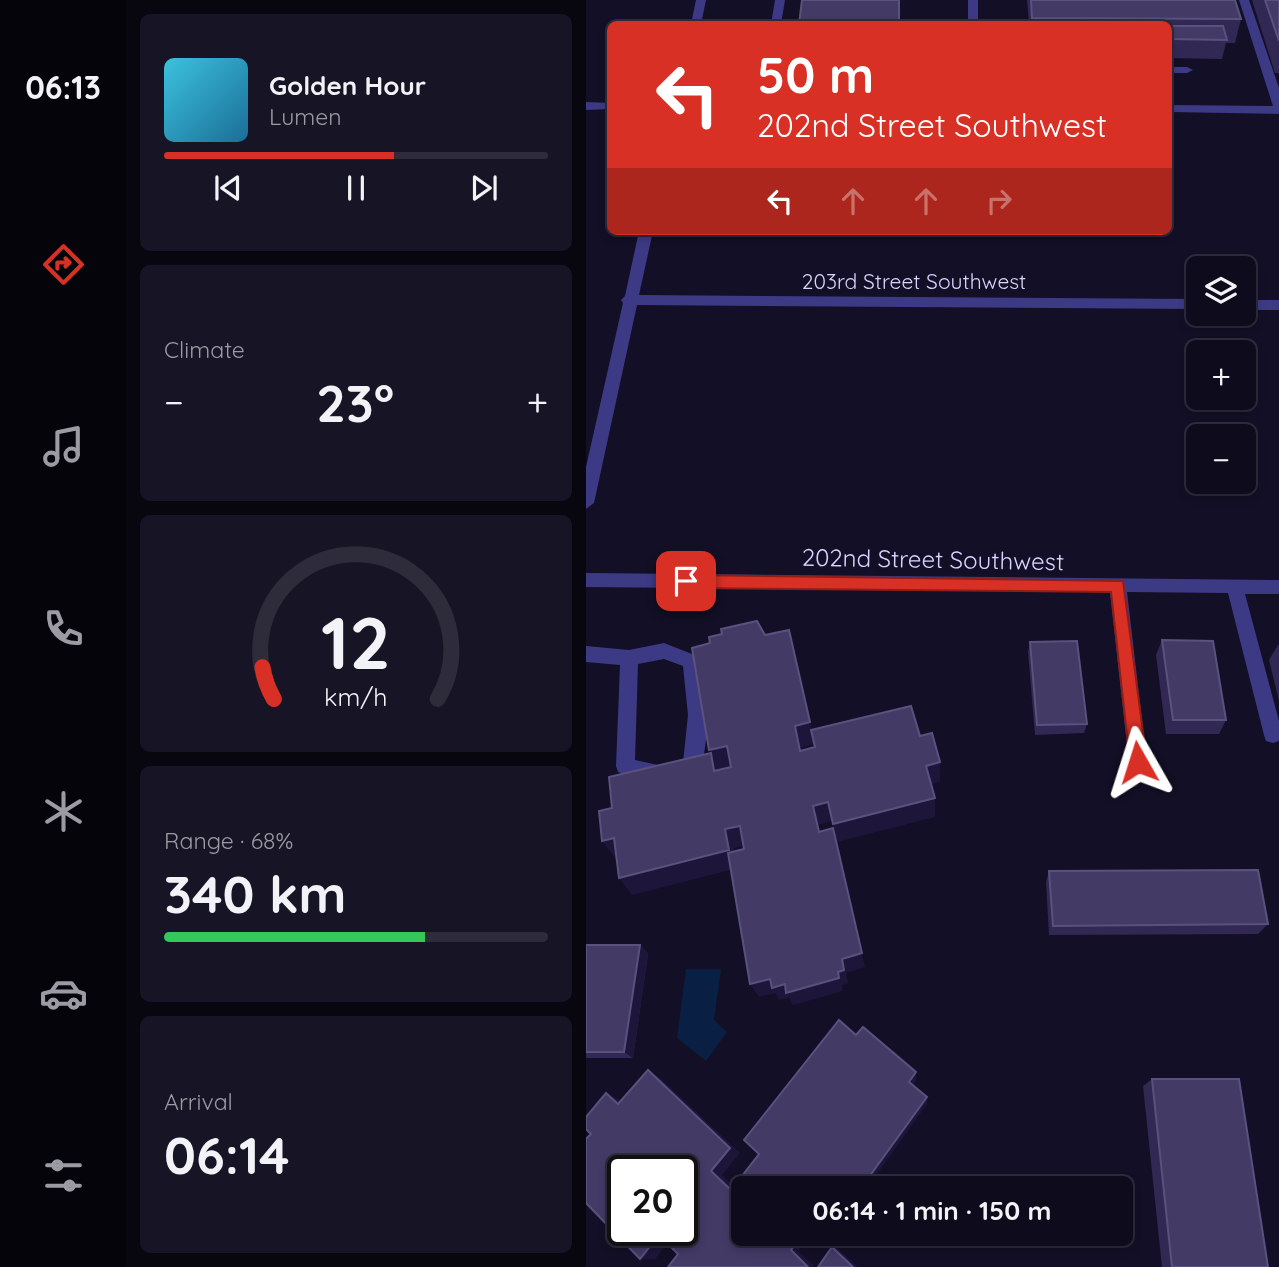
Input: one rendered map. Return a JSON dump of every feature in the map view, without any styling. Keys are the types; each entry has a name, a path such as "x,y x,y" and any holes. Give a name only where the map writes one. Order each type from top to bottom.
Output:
{"street":[{"path":"697,21 701,0"},
{"path":"776,21 780,0"},
{"path":"973,0 973,21"},
{"path":"1172,109 1279,108 1275,85 1244,0"},
{"path":"1172,70 1187,70"},
{"path":"586,106 607,106"},
{"path":"586,503 645,235"},
{"name":"203rd Street Southwest","path":"629,300 1186,304"},
{"path":"1256,305 1279,305"},
{"name":"202nd Street Southwest","path":"586,580 1279,587"},
{"path":"1118,586 1138,762"},
{"path":"1235,587 1273,735"},
{"path":"586,654 629,658 664,651 691,661 697,700 698,746 691,769 674,776 650,775 625,766 629,658"}],"water":[{"path":"686,969 721,969 714,1020 727,1032 706,1061 677,1038"}],"building":[{"path":"802,0 899,0 899,21 799,21"},
{"path":"1031,0 1235,0 1241,19 1032,18"},
{"path":"1265,0 1279,0 1279,41"},
{"path":"1172,26 1223,26 1227,40 1172,39"},
{"path":"757,621 765,635 789,630 810,722 795,726 800,751 815,747 811,730 911,706 920,736 932,733 940,762 926,766 935,798 833,824 828,802 813,806 819,832 833,828 862,953 842,959 844,970 838,972 839,978 786,993 785,984 772,988 770,979 750,984 728,853 744,849 740,826 725,829 729,850 619,878 614,838 602,841 599,811 612,808 609,777 711,753 714,771 731,767 727,746 709,750 692,648 710,643 709,637 722,634 721,629"},
{"path":"1162,640 1213,641 1226,720 1173,720"},
{"path":"1077,641 1087,724 1037,725 1030,642"},
{"path":"1258,870 1268,924 1053,926 1049,871"},
{"path":"586,945 640,945 624,1052 586,1052"},
{"path":"839,1020 856,1035 863,1027 916,1072 909,1082 927,1097 870,1176 742,1176 759,1154 744,1140"},
{"path":"648,1070 730,1148 711,1171 731,1190 731,1246 794,1246 791,1250 808,1267 668,1267 678,1254 670,1246 698,1246 698,1155 607,1155 607,1225 586,1203 586,1139 591,1134 586,1129 586,1117 606,1093 618,1104"},
{"path":"1152,1079 1239,1079 1268,1267 1172,1267"},
{"path":"627,1246 650,1246 640,1259"},
{"path":"832,1247 853,1267 818,1267"}],"route":[{"path":"686,581 1118,586 1138,762"}]}
